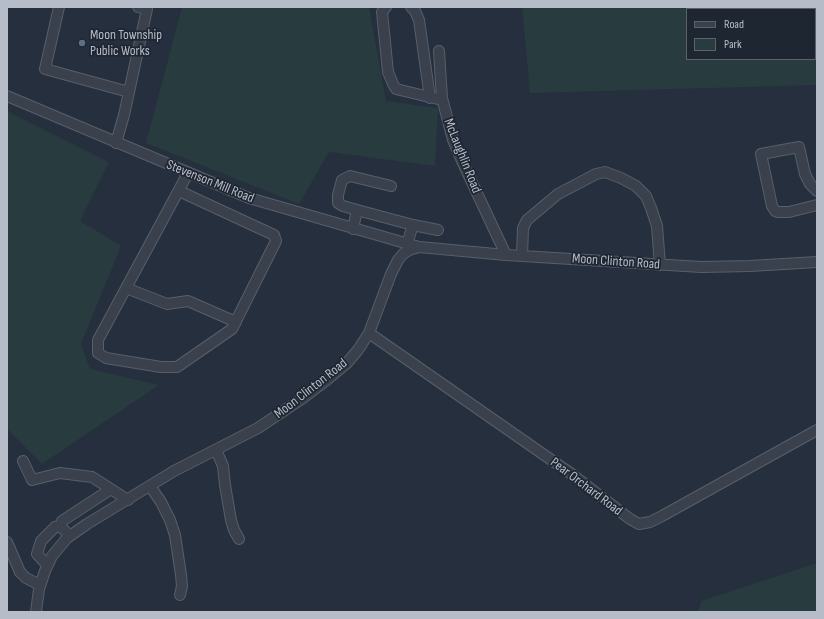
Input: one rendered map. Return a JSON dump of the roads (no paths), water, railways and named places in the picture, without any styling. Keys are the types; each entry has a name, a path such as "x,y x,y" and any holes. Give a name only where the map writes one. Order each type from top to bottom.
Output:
{"street":[{"path":"59,7 45,69 129,92"},
{"path":"116,143 147,9 138,7"},
{"path":"386,7 382,12 388,72 396,89 442,100"},
{"path":"411,7 415,11 419,20 430,98"},
{"name":"McLaughlin Road","path":"439,51 442,100 457,150 506,255"},
{"name":"Stevenson Mill Road","path":"7,96 257,201 419,247"},
{"path":"817,191 810,184 805,174 799,147 761,154 772,206 775,211 789,212 817,205"},
{"path":"522,256 523,228 527,220 558,194 596,174 605,172 636,186 646,196 657,226 660,265"},
{"path":"179,191 274,235 276,241 232,329 177,367 161,367 106,358 98,353 98,340 188,173"},
{"path":"392,186 350,176 342,180 338,195 338,202 342,206 413,225 438,230"},
{"path":"353,229 357,210"},
{"path":"407,244 413,225"},
{"name":"Moon Clinton Road","path":"36,612 40,585 47,565 57,550 70,536 174,471 258,428 322,384 346,364 358,350 369,333 391,274 398,260 409,250 419,247 506,255 660,265 723,267 817,262"},
{"path":"126,288 167,304 188,301 236,322"},
{"name":"Pear Orchard Road","path":"369,333 560,466 630,519 639,524 650,522 662,516 817,430"},
{"path":"216,450 223,466 231,520 239,539"},
{"path":"24,461 32,480 60,472 92,477 128,500"},
{"path":"150,486 161,502 170,520 175,535 182,586 180,594"},
{"path":"47,565 37,554 41,541 55,527 60,526 62,521 111,489"},
{"path":"60,526 70,536"},
{"path":"7,542 20,572 26,578 40,585"}],"place":[{"name":"Moon Township Public Works","path":"82,43"}]}
